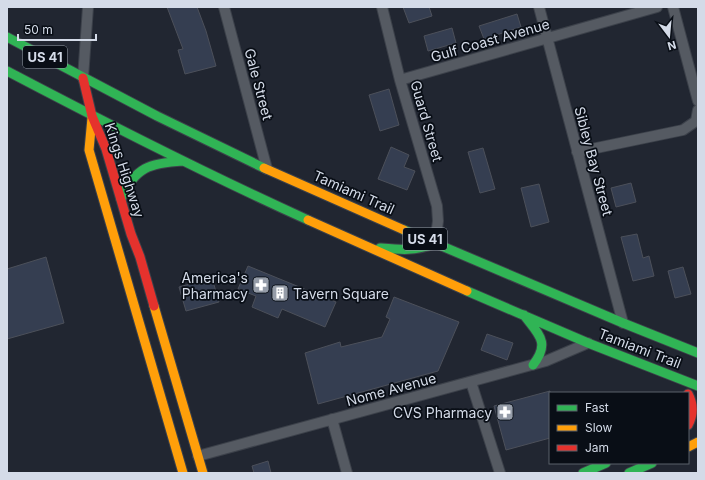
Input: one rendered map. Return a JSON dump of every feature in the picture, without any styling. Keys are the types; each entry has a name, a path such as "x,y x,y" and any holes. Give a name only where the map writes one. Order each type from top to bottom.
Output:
{"main road":[{"name":"Tamiami Trail","path":"7,37 157,116 267,169 435,244 698,353"},
{"name":"Tamiami Trail","path":"7,71 92,116 266,201 588,343 698,386"},
{"path":"83,78 92,116"},
{"name":"Kings Highway","path":"92,116 106,149 131,234 140,257 203,473"},
{"name":"Kings Highway","path":"92,116 89,150 183,473"},
{"path":"121,199 134,177 146,169 162,163 183,161"},
{"path":"370,248 408,250 419,249 435,244"},
{"path":"134,303 152,297"},
{"path":"524,315 544,347 541,356 533,365"},
{"path":"676,377 687,392"},
{"path":"689,396 693,407 693,418 689,424"},
{"path":"689,446 698,442"},
{"path":"584,473 604,464"},
{"path":"629,473 650,464"}],"street":[{"path":"83,78 89,7"},
{"name":"Gale Street","path":"224,7 267,169"},
{"name":"Guard Street","path":"382,7 400,80 437,206 438,221 435,244"},
{"name":"Sibley Bay Street","path":"539,7 623,323"},
{"name":"Gulf Coast Avenue","path":"400,80 656,7"},
{"path":"674,7 698,101"},
{"path":"577,152 684,130 696,121 698,110"},
{"name":"Nome Avenue","path":"198,456 546,362 588,343"},
{"path":"471,382 500,473"},
{"path":"332,419 347,473"}],"building":[{"path":"167,7 197,7 206,31 216,66 185,74 178,50 183,49"},
{"path":"403,7 429,7 432,16 409,23"},
{"path":"517,14 521,27 484,39 479,26"},
{"path":"452,28 456,43 428,51 424,36"},
{"path":"389,89 399,125 380,131 369,95"},
{"path":"391,147 409,155 404,167 415,171 407,190 378,179"},
{"path":"483,148 495,189 480,193 468,152"},
{"path":"631,183 636,202 616,207 611,188"},
{"path":"539,184 549,222 531,227 521,188"},
{"path":"637,234 643,258 649,256 654,276 633,281 621,237"},
{"path":"46,257 64,323 7,339 7,269"},
{"name":"Tavern Square","path":"248,266 336,302 325,327 282,309 278,318 252,307 256,296 238,289"},
{"path":"683,267 691,294 675,298 668,271"},
{"path":"212,278 219,302 186,311 179,287"},
{"path":"394,297 459,322 438,371 318,404 305,353 340,342 341,347 382,337 390,319 386,317"},
{"path":"487,334 513,343 507,360 481,350"},
{"name":"CVS Pharmacy","path":"550,391 549,438 506,450 494,406"},
{"path":"268,461 271,473 254,473 252,466"}],"traffic: fast":[{"path":"7,37 157,116 264,168"},
{"path":"7,71 156,148 308,220"},
{"path":"121,199 126,188 138,173 153,165 183,161"},
{"path":"404,230 623,323 698,353"},
{"path":"380,248 408,249 420,248 435,244"},
{"path":"467,291 588,343 698,386"},
{"path":"524,315 538,333 542,344 541,350 533,365"},
{"path":"583,473 604,464"},
{"path":"629,473 650,464"}],"traffic: slow":[{"path":"92,118 89,150 183,473"},
{"path":"264,168 404,230"},
{"path":"308,220 467,291"},
{"path":"154,306 203,473"},
{"path":"689,446 698,442"}],"traffic: jam":[{"path":"83,78 92,116 106,149 154,306"},
{"path":"689,397 692,410 689,422"}],"place":[{"name":"America's Pharmacy","path":"261,285"},
{"name":"Tavern Square","path":"280,293"},
{"name":"CVS Pharmacy","path":"505,412"}]}
